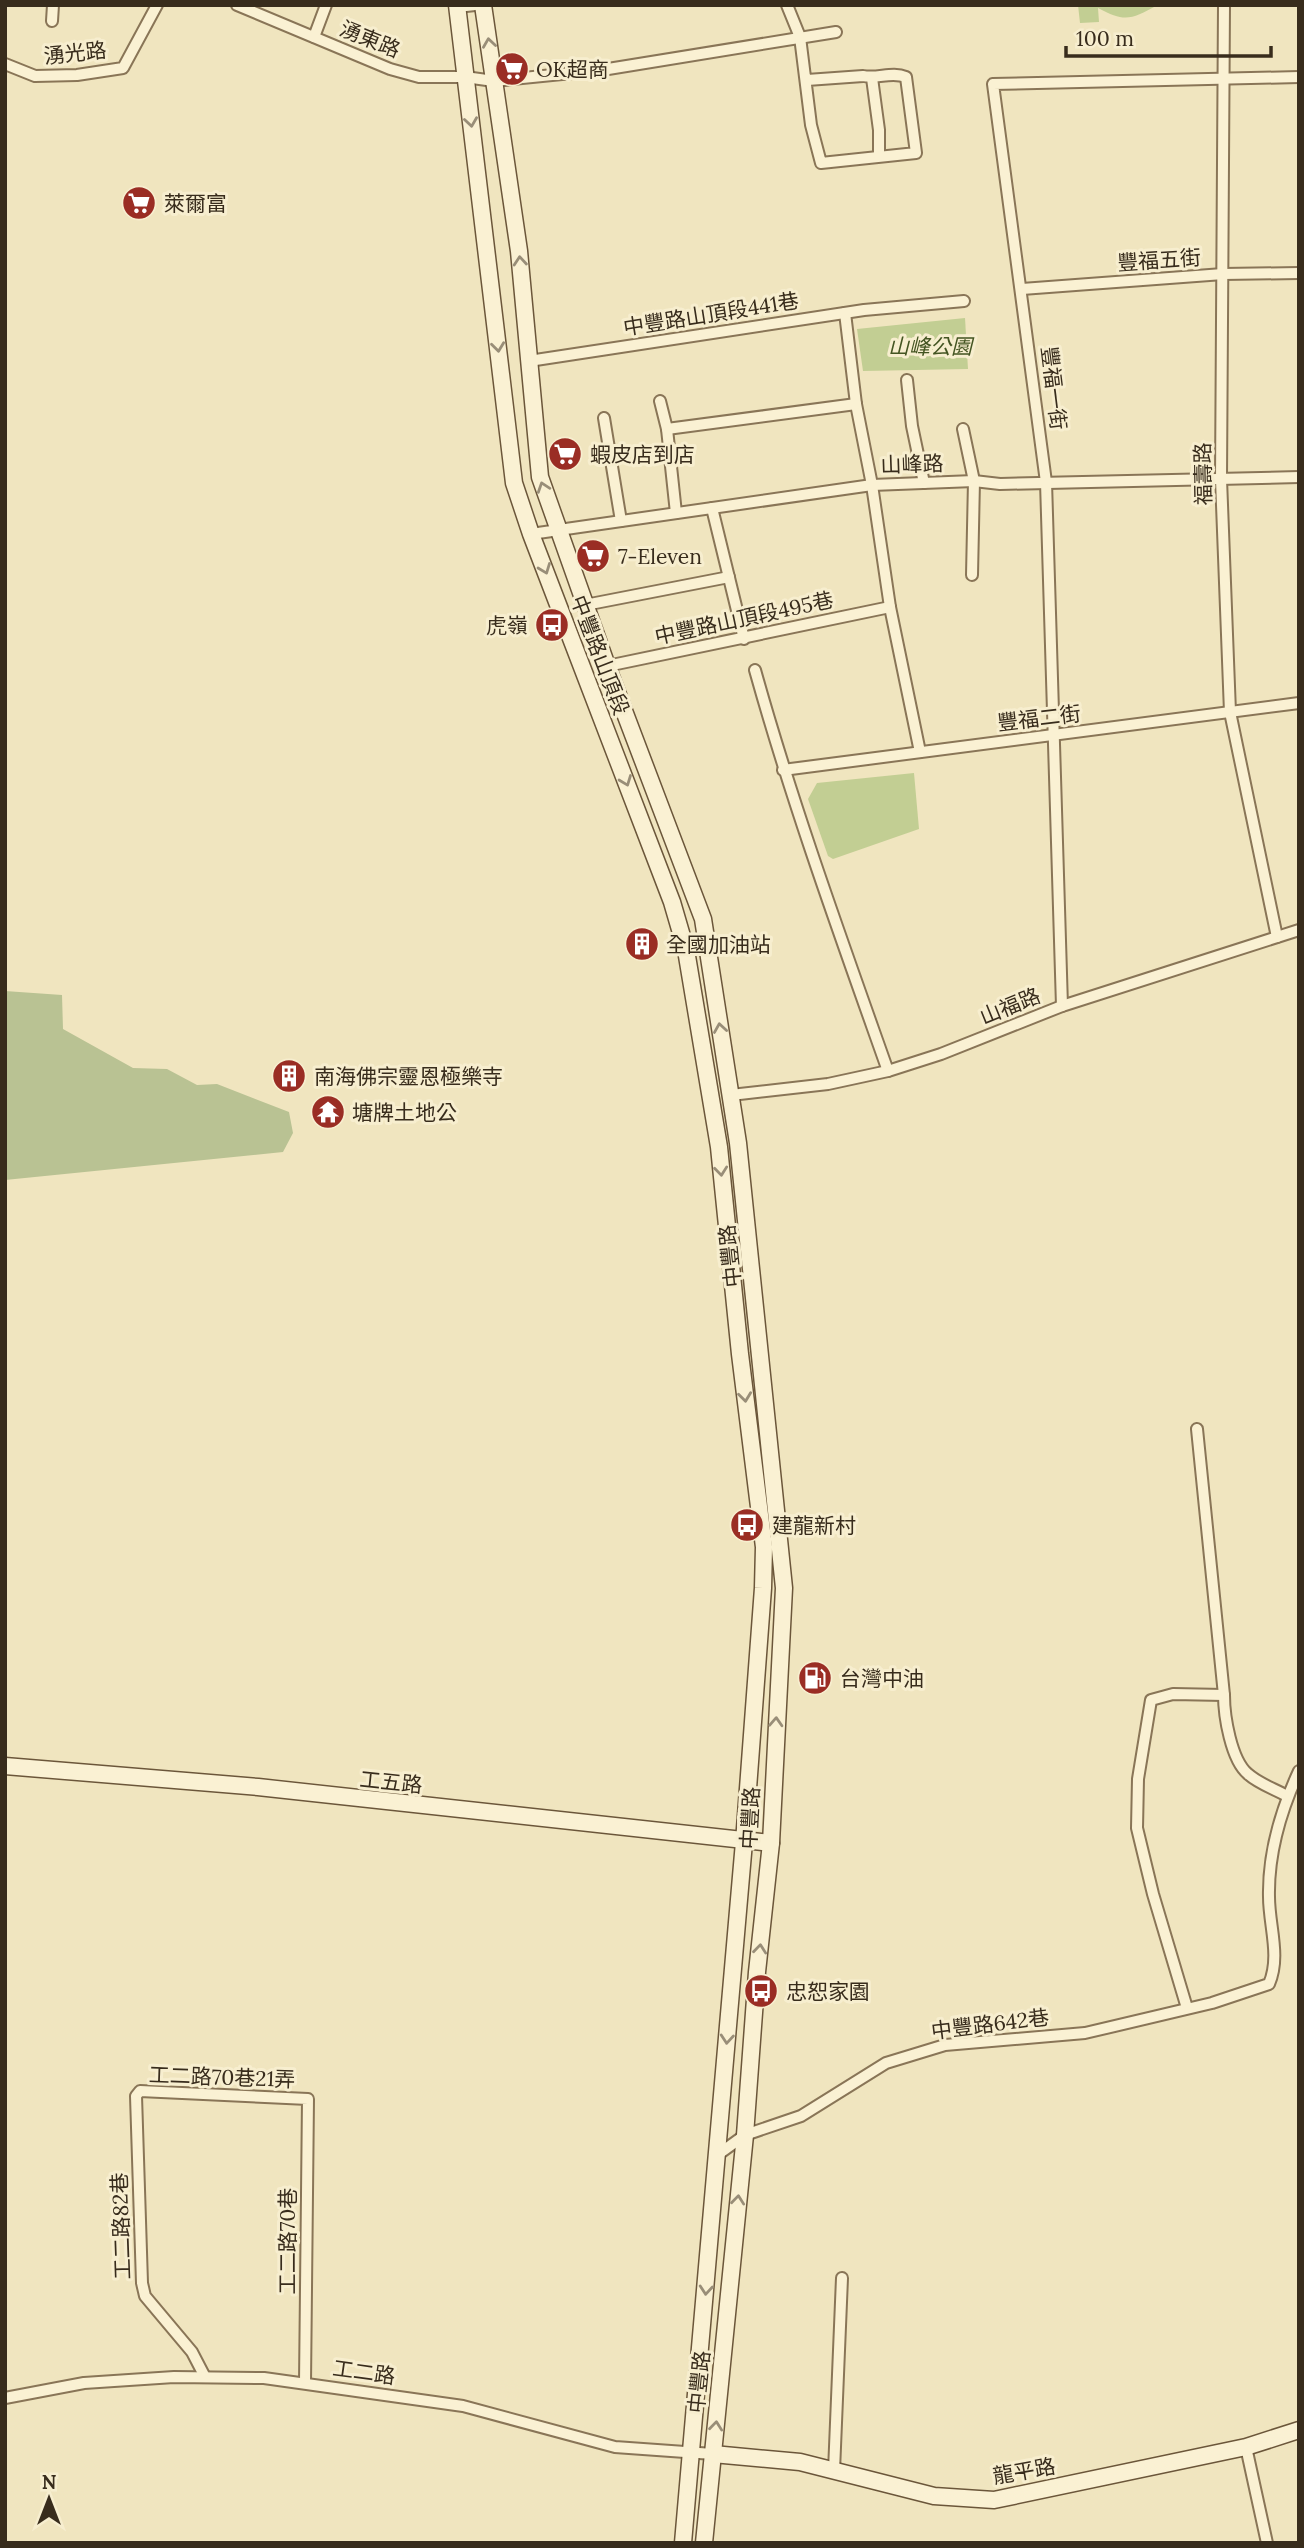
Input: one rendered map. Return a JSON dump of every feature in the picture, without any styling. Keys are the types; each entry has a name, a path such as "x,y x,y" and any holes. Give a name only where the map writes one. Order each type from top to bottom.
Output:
{"main road":[{"name":"中豐路山頂段","path":"483,5 519,251 540,477 607,666 703,919 731,1095"},
{"name":"中豐路山頂段","path":"457,6 514,483 672,902 686,950 710,1104"},
{"name":"中豐路","path":"704,2543 771,1843 784,1588 761,1351 731,1095"},
{"name":"中豐路","path":"683,2543 744,1842 764,1547 740,1354 719,1147 710,1104"},
{"path":"760,1636 780,1637"},
{"name":"工五路","path":"5,1766 258,1787 623,1829 771,1843"},
{"name":"龍平路","path":"713,2454 800,2462 934,2496 994,2500 1246,2447 1299,2430"}],"street":[{"path":"52,21 53,5"},
{"name":"湧光路","path":"5,64 35,76 77,75 123,68 157,5"},
{"name":"湧東路","path":"237,5 390,69 419,77 465,77 494,81 602,70 835,32"},
{"path":"313,37 326,5"},
{"path":"457,6 475,5"},
{"path":"787,5 800,37 811,125 821,163 916,153 906,77 897,74 872,78 863,76 807,80"},
{"name":"福壽路","path":"1224,5 1221,479 1230,712 1277,937"},
{"name":"豐福一街","path":"1062,1006 1046,482 993,84 1299,77"},
{"path":"872,78 879,130 879,156"},
{"name":"豐福五街","path":"1022,289 1223,274 1299,272"},
{"name":"中豐路山頂段441巷","path":"529,361 845,313 964,300"},
{"path":"845,313 856,404 872,485 890,607 920,752"},
{"path":"907,380 912,426 924,483"},
{"path":"660,401 667,429 676,513"},
{"path":"667,429 856,404"},
{"path":"604,418 621,521"},
{"path":"963,429 974,481 972,575"},
{"name":"山峰路","path":"531,534 872,485 1299,477"},
{"path":"712,508 744,639"},
{"path":"585,606 729,577"},
{"name":"中豐路山頂段495巷","path":"607,666 890,607"},
{"path":"755,670 783,770 888,1071"},
{"name":"豐福二街","path":"783,770 1299,703"},
{"name":"山福路","path":"731,1095 828,1084 888,1071 940,1054 1062,1006 1299,930"},
{"path":"1197,1429 1224,1695 1224,1721 1247,1774 1287,1796 1299,1770"},
{"path":"1187,2008 1137,1829 1138,1779 1151,1700 1173,1694 1224,1695"},
{"name":"中豐路642巷","path":"716,2157 745,2135 801,2116 887,2063 946,2045 1085,2033 1212,2003 1269,1984 1275,1959 1269,1896 1279,1819 1287,1796"},
{"name":"工二路70巷21弄","path":"136,2096 140,2091 307,2099"},
{"name":"工二路82巷","path":"136,2096 142,2283 145,2296 192,2352 205,2377"},
{"name":"工二路70巷","path":"305,2383 307,2099"},
{"path":"834,2471 842,2278"},
{"name":"工二路","path":"5,2399 85,2383 174,2376 264,2378 463,2406 615,2447 713,2454"},
{"path":"1246,2447 1267,2543"}],"green space":[{"path":"1078,5 1158,5 1128,17 1115,16 1098,8 1099,22 1080,23"},
{"name":"山峰公園","path":"965,318 968,369 863,371 857,329"},
{"path":"914,773 919,829 833,859 828,856 808,799 817,783"},
{"path":"5,991 62,995 63,1029 133,1068 167,1069 197,1085 217,1084 289,1112 293,1133 283,1152 5,1180"}],"place":[{"name":"OK超商","path":"512,69"},
{"name":"萊爾富","path":"139,203"},
{"name":"蝦皮店到店","path":"565,454"},
{"name":"7-Eleven","path":"593,556"},
{"name":"虎嶺","path":"552,625"},
{"name":"全國加油站","path":"642,944"},
{"name":"南海佛宗靈恩極樂寺","path":"289,1076"},
{"name":"塘牌土地公","path":"328,1112"},
{"name":"建龍新村","path":"747,1525"},
{"name":"台灣中油","path":"815,1678"},
{"name":"忠恕家園","path":"761,1991"}]}
